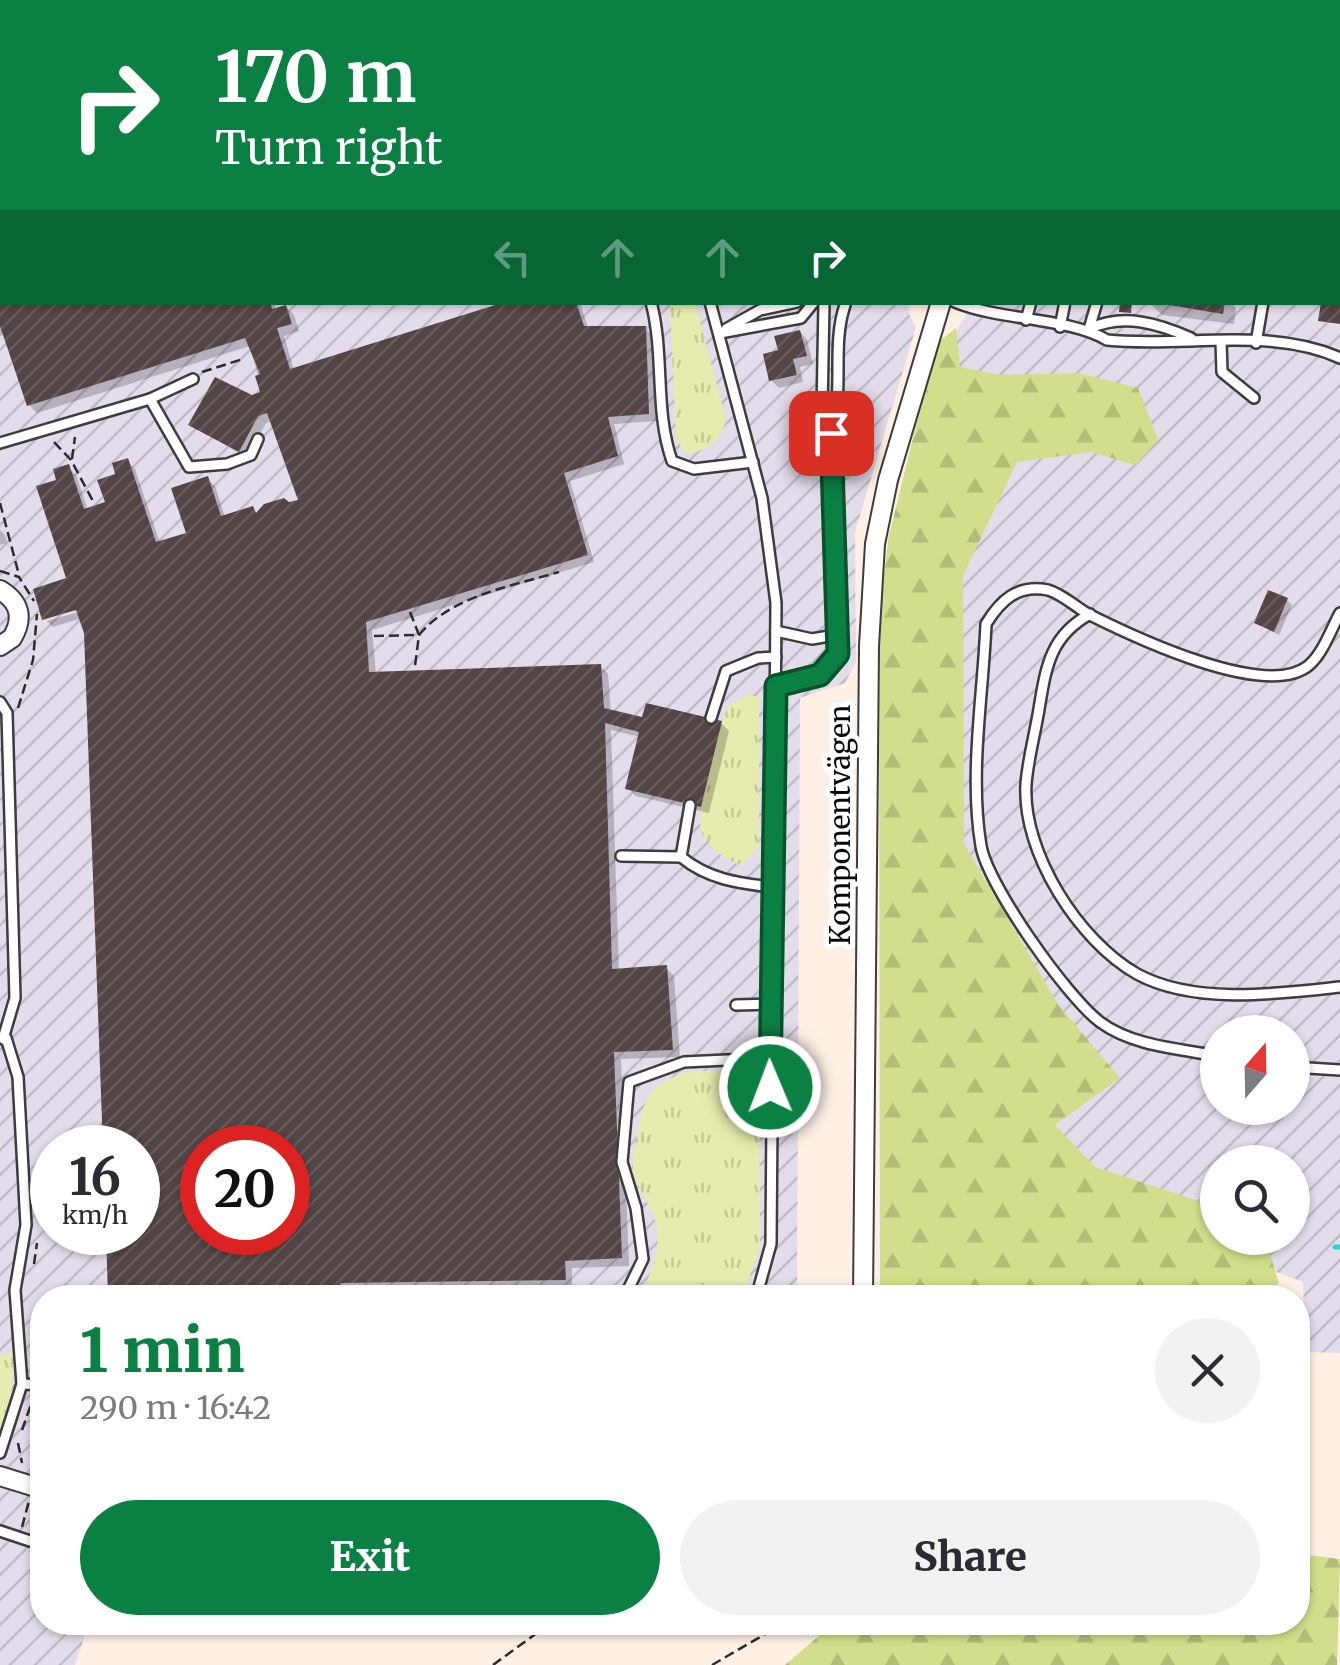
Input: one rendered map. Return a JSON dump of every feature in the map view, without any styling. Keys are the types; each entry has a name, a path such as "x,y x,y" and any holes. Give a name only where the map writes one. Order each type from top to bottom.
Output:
{"street":[{"name":"Komponentvägen","path":"864,1285 869,646 875,544 888,480 940,305"},
{"path":"0,590 16,602 20,614 12,638 0,646"},
{"path":"0,1476 30,1486"}],"lane":[{"path":"652,305 657,323 662,430 672,461 694,469 753,462"},
{"path":"711,305 765,521 776,631 769,1058 771,1244 760,1285"},
{"path":"720,332 760,310 797,305"},
{"path":"720,332 801,318 804,305"},
{"path":"824,305 822,411 831,433"},
{"path":"776,686 820,675 838,654 831,433 839,410 840,320 846,305"},
{"path":"967,305 1060,327 1088,329 1108,340 1256,343 1316,348 1340,358"},
{"path":"1026,320 1030,305"},
{"path":"1060,327 1064,305"},
{"path":"1088,329 1096,305"},
{"path":"1256,343 1262,305"},
{"path":"1088,329 1109,319 1134,321 1163,326 1192,339"},
{"path":"1221,341 1222,372 1254,398"},
{"path":"0,443 150,399 193,380"},
{"path":"150,399 190,467 227,464 251,456 258,438"},
{"path":"1200,1053 1144,1042 1101,1023 1060,978 1001,894 982,850 978,760 986,624 1000,600 1021,591 1049,590 1090,614 1188,657 1260,674 1290,675 1310,665 1340,612"},
{"path":"1090,614 1072,624 1050,654 1026,788 1040,859 1058,890 1103,948 1142,976 1180,989 1239,993 1340,987"},
{"path":"776,631 812,639 835,635"},
{"path":"711,718 726,671 758,658 776,656"},
{"path":"0,702 7,713 15,998 3,1039 18,1077 22,1122 26,1225 15,1290 30,1369"},
{"path":"682,857 690,805"},
{"path":"622,856 682,857 714,877 771,887"},
{"path":"736,1005 770,1004"},
{"path":"630,1285 643,1259 636,1208 622,1162 629,1082 684,1062 769,1058"},
{"path":"1310,1068 1340,1070"},
{"path":"0,1453 30,1391"},
{"path":"0,1531 30,1542"}],"path":[{"path":"193,380 243,359"},
{"path":"71,460 77,421"},
{"path":"44,431 71,460 94,503"},
{"path":"0,503 19,577 34,599 38,620 33,660 18,707"},
{"path":"0,572 19,577"},
{"path":"419,635 429,622 476,597 559,572"},
{"path":"410,612 419,635 415,666"},
{"path":"374,636 419,635"},
{"path":"34,1265 35,1255"},
{"path":"30,1414 17,1447 30,1473"},
{"path":"22,1530 30,1508"},
{"path":"494,1665 534,1635"},
{"path":"712,1665 764,1635"}],"shaded area":[{"path":"0,305 910,305 908,312 916,327 855,532 856,662 845,683 800,698 797,1285 30,1285 30,1635 85,1635 75,1665 0,1665"},
{"path":"972,305 1340,305 1340,1353 1310,1352 1310,1285 1230,1255 1310,1255 1310,1145 1200,1145 1200,1244 1139,1221 1047,1141 885,738 948,345"}],"green space":[{"path":"670,305 696,305 726,420 712,444 700,450 686,454 676,439"},
{"path":"956,328 960,367 1000,375 1078,373 1138,388 1158,440 1136,465 1091,452 1017,462 963,576 964,844 1059,1006 1120,1078 1055,1125 1095,1167 1200,1201 1200,1255 1270,1255 1277,1285 880,1285 879,625 888,540 936,344"},
{"path":"749,695 759,697 759,846 743,865 710,845 701,831 700,811 727,707"},
{"path":"690,1071 743,1071 759,1083 760,1245 747,1285 645,1285 658,1239 655,1221 633,1169 634,1155 646,1102 657,1087"},
{"path":"13,1352 12,1387 0,1433 0,1356"},
{"path":"1310,1555 1340,1559 1337,1665 785,1665 820,1635 1310,1635"}],"building":[{"path":"0,305 271,305 272,309 286,305 292,324 277,328 290,369 495,305 577,305 584,326 646,326 649,414 608,417 618,456 564,473 588,555 366,622 369,672 601,664 604,708 642,717 646,703 722,721 701,807 625,789 639,732 605,723 612,969 667,965 673,1050 614,1052 622,1258 565,1261 566,1280 108,1285 107,1255 160,1255 160,1125 102,1125 84,633 76,610 42,620 33,589 66,578 36,486 56,480 53,469 69,464 84,509 105,502 97,480 115,474 112,463 128,458 156,542 186,533 171,488 208,476 221,516 253,506 256,513 264,504 284,498 289,502 298,500 267,413 258,416 239,452 188,425 215,377 252,395 260,392 255,376 260,374 245,338 27,406 0,326"},
{"path":"1120,305 1132,305 1131,313 1119,312"},
{"path":"1169,305 1224,305 1223,314"},
{"path":"1321,305 1340,305 1340,324 1318,321"},
{"path":"800,330 807,356 793,359 797,375 769,381 763,354 778,350 774,336"},
{"path":"1268,590 1288,598 1274,632 1254,623"}],"waterway":[{"path":"1335,1247 1340,1247"}],"route":[{"path":"770,1087 776,686 820,675 838,654 831,433"}]}
